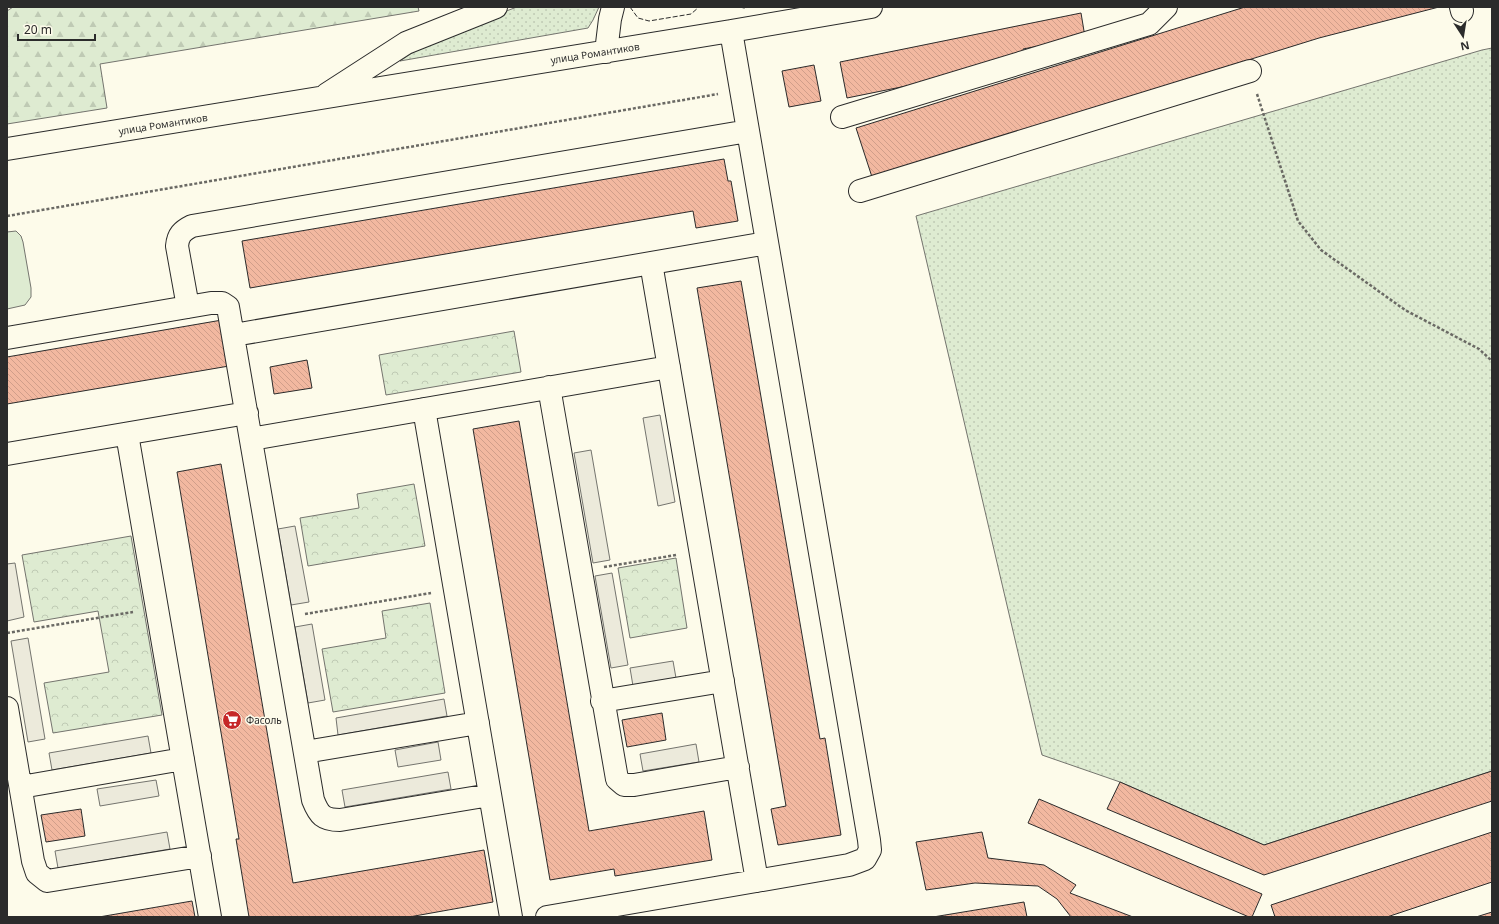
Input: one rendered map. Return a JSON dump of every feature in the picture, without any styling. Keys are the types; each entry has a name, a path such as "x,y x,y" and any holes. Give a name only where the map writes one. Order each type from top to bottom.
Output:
{"street":[{"name":"улица Романтиков","path":"320,98 406,43 496,7"},
{"path":"606,52 613,7"},
{"name":"улица Романтиков","path":"7,149 606,52 871,7"},
{"path":"842,117 1149,24 1166,7"},
{"path":"547,917 849,865 865,859 870,850 731,31"},
{"path":"860,191 1250,70"},
{"path":"188,307 177,246 178,237 183,231 192,226 748,131"},
{"path":"234,335 767,244"},
{"path":"651,263 757,881"},
{"path":"7,338 211,303 222,303 228,307 305,752 318,812 328,820 340,820 490,795"},
{"path":"251,439 669,367"},
{"path":"549,387 602,701 617,779 624,785 634,785 738,767"},
{"path":"424,409 511,917"},
{"path":"7,454 247,413"},
{"path":"127,434 210,917"},
{"path":"602,701 723,681"},
{"path":"7,708 33,861 37,873 46,881 200,856"},
{"path":"305,752 478,722"},
{"path":"21,787 183,759"}],"path":[{"path":"1250,70 1298,221 1321,250 1405,310 1479,349 1492,361"},
{"path":"7,216 741,91"},
{"path":"580,571 700,551"},
{"path":"282,618 455,589"},
{"path":"7,633 157,608"}],"green space":[{"path":"13,7 418,7 419,11 100,64 107,108 7,124 7,11"},
{"path":"517,7 599,7 588,28 400,61 441,37"},
{"path":"1492,48 1492,771 1264,845 1120,782 1042,755 916,216"},
{"path":"16,231 21,236 23,242 31,288 31,297 25,305 7,309 7,232"},
{"path":"514,331 521,372 386,395 379,355"},
{"path":"414,484 425,546 308,566 300,518 359,508 357,494"},
{"path":"131,536 162,715 53,733 44,683 109,672 98,611 34,622 22,555"},
{"path":"676,558 687,628 630,638 618,568"},
{"path":"430,603 445,693 333,712 322,649 386,638 382,611"}],"shaded area":[{"path":"660,415 675,502 658,506 643,418"},
{"path":"591,450 610,560 593,563 574,453"},
{"path":"295,526 309,602 291,605 278,529"},
{"path":"15,563 24,617 7,621 7,564"},
{"path":"612,573 628,665 611,668 595,576"},
{"path":"312,624 325,700 308,703 295,627"},
{"path":"28,638 45,739 28,742 11,641"},
{"path":"673,661 676,678 633,686 630,668"},
{"path":"444,699 447,716 338,735 336,718"},
{"path":"148,736 151,753 52,770 49,753"},
{"path":"438,742 441,760 398,767 395,750"},
{"path":"696,744 699,762 643,771 640,754"},
{"path":"448,772 451,789 345,807 342,790"},
{"path":"156,780 159,796 100,806 97,789"},
{"path":"167,832 170,849 58,868 55,851"}],"building":[{"path":"1245,7 1439,7 1319,38 872,177 856,128"},
{"path":"1081,13 1085,37 1023,49 1024,54 990,69 847,98 840,62"},
{"path":"814,65 821,101 789,107 782,71"},
{"path":"724,159 728,181 731,181 738,221 696,228 693,211 250,288 242,241"},
{"path":"741,281 820,739 825,738 841,835 778,845 771,809 786,806 697,288"},
{"path":"222,320 229,366 7,404 7,357"},
{"path":"307,360 312,388 274,394 270,367"},
{"path":"519,421 589,831 704,811 712,860 615,876 614,869 550,880 473,429"},
{"path":"221,464 293,883 484,850 493,902 409,917 249,917 236,839 239,839 177,472"},
{"path":"662,713 666,740 627,747 622,720"},
{"path":"1492,771 1492,801 1264,875 1107,809 1120,782 1264,845"},
{"path":"1039,799 1262,894 1252,917 1028,823"},
{"path":"81,809 85,836 46,842 41,815"},
{"path":"982,832 988,858 1044,865 1076,885 1070,893 1133,917 1071,917 1057,899 1038,886 975,883 926,890 916,842"},
{"path":"1492,832 1492,882 1387,917 1275,917 1271,905"},
{"path":"192,901 195,917 99,917"},
{"path":"1024,902 1027,917 933,917"},
{"path":"1492,912 1492,917 1476,917"}],"fence":[{"path":"630,7 638,18 649,21 691,14 699,7"},
{"path":"740,7 751,7"}],"place":[{"name":"Фасоль","path":"232,720"}]}
